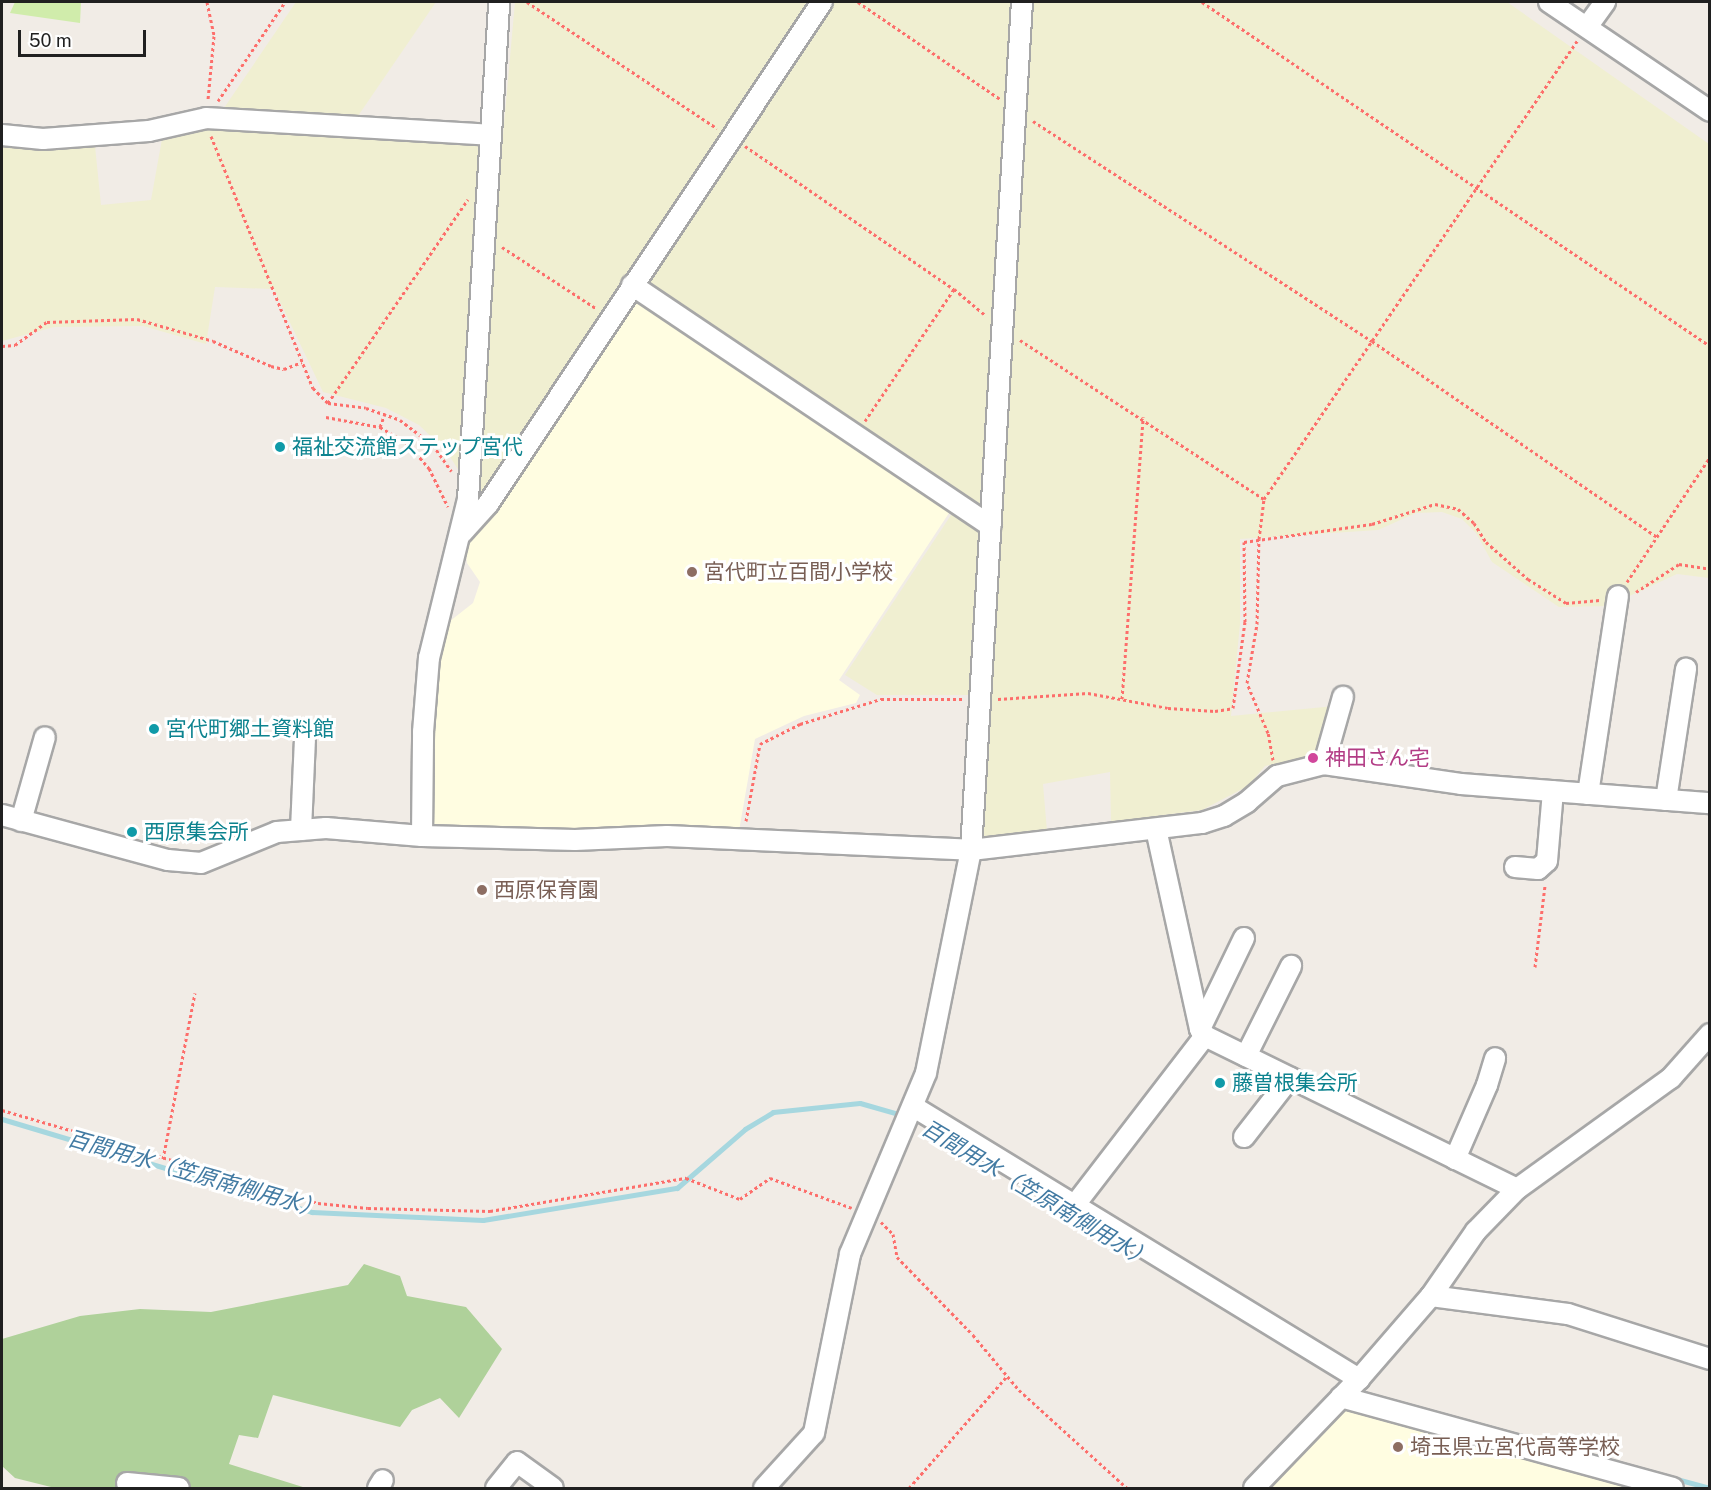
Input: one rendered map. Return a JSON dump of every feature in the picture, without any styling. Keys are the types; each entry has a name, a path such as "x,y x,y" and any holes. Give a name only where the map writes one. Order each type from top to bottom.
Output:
{"street":[{"path":"422,836 423,732 429,658 462,533 468,499 499,2"},
{"path":"462,533 488,504 822,2"},
{"path":"764,1488 814,1432 850,1254 914,1107 926,1073 971,850 991,526 1000,327 1022,2"},
{"path":"1549,2 1710,111"},
{"path":"1587,27 1605,2"},
{"path":"2,135 43,139 149,131 207,118 489,135"},
{"path":"632,285 854,438 991,526"},
{"path":"1588,794 1618,596"},
{"path":"1666,800 1686,669"},
{"path":"1324,764 1343,698"},
{"path":"21,821 45,737"},
{"path":"301,830 305,740"},
{"path":"2,815 168,860 201,863 277,832 326,828 422,836 743,839 971,850 1156,829 1224,816 1277,776 1324,764 1461,784 1710,803"},
{"path":"1515,867 1538,869 1547,861 1553,791"},
{"path":"1156,829 1203,1032 1246,1056 1516,1189"},
{"path":"1074,1206 1203,1032 1244,938"},
{"path":"1246,1056 1291,966"},
{"path":"1254,1488 1359,1379 1431,1296 1476,1230 1516,1189 1671,1078 1710,1034"},
{"path":"1455,1159 1495,1058"},
{"path":"1244,1137 1290,1078"},
{"path":"914,1107 1359,1379"},
{"path":"1431,1296 1568,1314 1710,1359"},
{"path":"1341,1397 1672,1488"},
{"path":"496,1488 517,1462 552,1488"},
{"path":"127,1483 179,1488"}],"path":[{"path":"207,2 214,59 207,118 237,208 313,388 328,403 385,413 416,430 433,445 468,499"},
{"path":"207,118 285,2"},
{"path":"527,2 954,289 1000,327 1143,417 1264,499"},
{"path":"858,2 1015,109 1372,341 1656,536"},
{"path":"1202,2 1710,346"},
{"path":"1277,776 1268,733 1247,683 1257,624 1259,539 1264,499 1587,27"},
{"path":"328,403 473,192 486,185"},
{"path":"483,240 500,245 611,318"},
{"path":"854,438 954,289"},
{"path":"2,346 15,345 47,322 137,319 213,341 271,366 284,369 302,363"},
{"path":"380,427 385,413"},
{"path":"326,417 380,427 419,455 462,533"},
{"path":"1122,699 1143,417"},
{"path":"1618,596 1710,457"},
{"path":"743,839 760,744 800,724 881,699 1020,700 1064,693 1122,699 1168,708 1215,711 1233,708 1245,622 1244,542 1372,524 1435,504 1458,509 1474,523 1486,542 1528,579 1566,603 1618,596 1640,590 1679,564 1710,569"},
{"path":"1535,966 1547,861"},
{"path":"163,1160 195,993"},
{"path":"2,1110 163,1160 318,1203 368,1208 490,1211 686,1178 740,1199 770,1178 824,1201 868,1212 893,1234 897,1257 1007,1376 1127,1488"},
{"path":"909,1488 1007,1376"}],"shaded area":[{"name":"宮代町立百間小学校","path":"633,295 951,510 839,680 860,695 856,703 804,716 755,739 739,831 650,825 553,831 429,825 436,659 445,625 473,603 480,582 467,563 465,542"},
{"name":"埼玉県立宮代高等学校","path":"1344,1406 1640,1488 1266,1488"}],"green space":[{"path":"15,2 81,2 80,23 10,13"},
{"path":"296,2 436,2 358,116 224,108"},
{"path":"515,2 1507,2 1709,144 1709,578 1677,574 1608,606 1559,607 1492,562 1476,533 1462,519 1442,512 1416,513 1378,530 1240,539 1240,624 1231,716 1335,706 1323,754 1265,766 1248,786 1202,810 1111,822 1110,772 1043,784 1047,831 979,840 987,695 877,695 845,675 961,500 632,276 478,501 447,452 419,425 386,408 323,392 274,289 215,287 206,344 143,326 54,327 2,341 2,141 16,147 95,146 101,205 151,200 162,139 215,126 502,146"},
{"path":"364,1264 400,1276 407,1296 466,1307 502,1349 459,1418 440,1398 412,1410 400,1427 273,1395 258,1438 239,1435 229,1464 306,1488 55,1488 15,1478 2,1466 2,1339 80,1316 140,1309 211,1312 348,1285"}],"waterway":[{"name":"百間用水（笠原南側用水）","path":"2,1119 312,1212 483,1220 677,1188 745,1129 773,1112 860,1103 902,1115"},
{"name":"百間用水（笠原南側用水）","path":"1355,1387 1366,1394 1524,1437"},
{"name":"百間用水（笠原南側用水）","path":"1669,1477 1710,1488"}],"place":[{"name":"福祉交流館ステップ宮代","path":"280,447"},
{"name":"宮代町立百間小学校","path":"692,572"},
{"name":"宮代町郷土資料館","path":"154,729"},
{"name":"神田さん宅","path":"1313,758"},
{"name":"西原集会所","path":"132,832"},
{"name":"西原保育園","path":"482,890"},
{"name":"藤曽根集会所","path":"1220,1083"},
{"name":"埼玉県立宮代高等学校","path":"1398,1447"}]}
